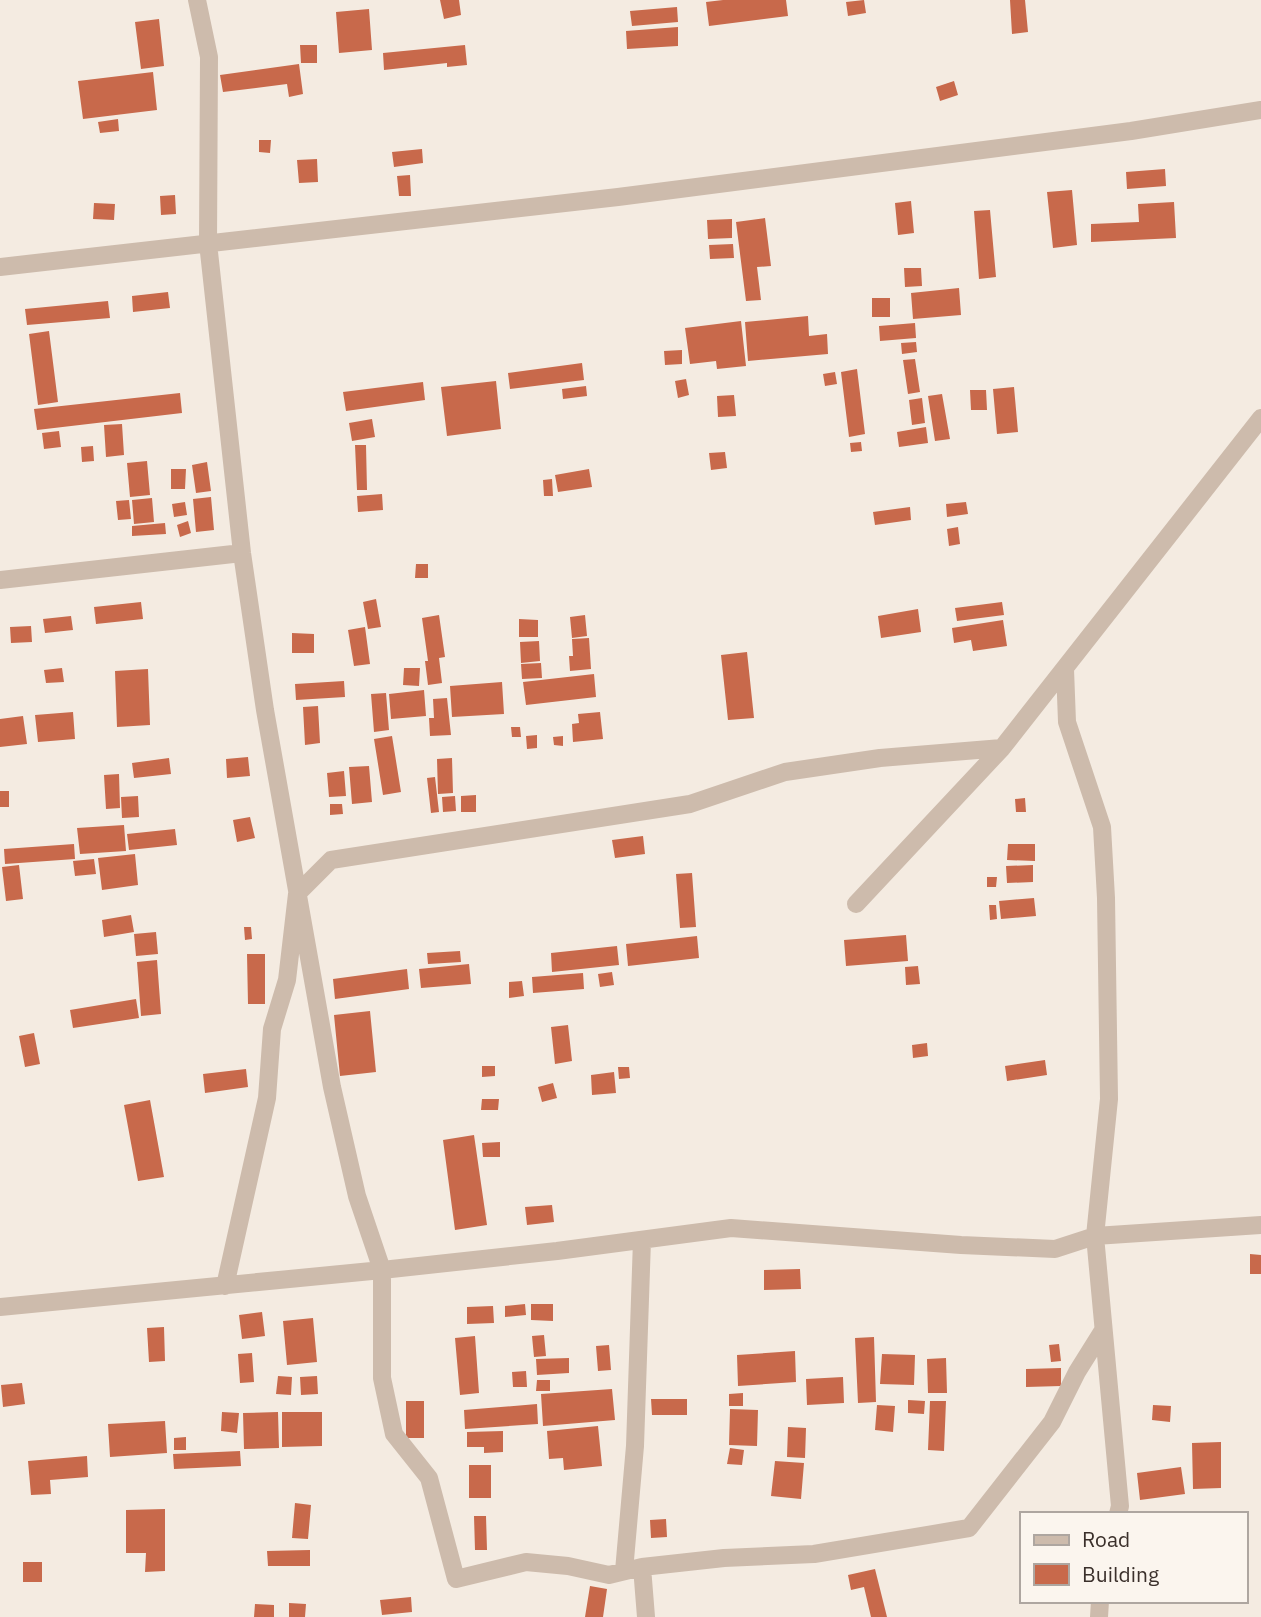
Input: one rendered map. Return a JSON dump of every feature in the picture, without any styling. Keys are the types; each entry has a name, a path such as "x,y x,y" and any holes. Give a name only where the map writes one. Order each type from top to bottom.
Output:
{"street":[{"path":"197,0 209,57 208,243 242,553 297,894 335,1099 358,1196 382,1270 382,1378 394,1434 429,1478 456,1579 526,1562 568,1566 608,1575 633,1569 724,1558 814,1554 969,1528 1052,1422 1102,1332"},
{"path":"0,267 618,197 1117,133 1261,110"},
{"path":"856,904 1003,748 1261,418"},
{"path":"0,580 242,553"},
{"path":"1065,669 1067,722 1102,827 1110,1099 1095,1236 1102,1332 1113,1417 1118,1512"},
{"path":"225,1286 267,1098 272,1029 287,980 297,894 331,860 690,804 785,772 880,758 1003,748"},
{"path":"0,1307 382,1270 731,1228 1055,1249 1095,1236 1261,1225"},
{"path":"642,1240 633,1569 646,1617"}],"building":[{"path":"440,0 459,0 461,15 444,19"},
{"path":"786,0 788,16 709,26 706,2"},
{"path":"864,0 866,13 848,16 846,2"},
{"path":"1010,0 1025,0 1028,32 1012,34"},
{"path":"677,7 678,22 632,26 630,11"},
{"path":"369,9 372,50 339,53 336,12"},
{"path":"159,19 164,66 141,69 135,22"},
{"path":"678,27 678,46 627,49 626,31"},
{"path":"300,45 317,45 317,63 301,63"},
{"path":"465,45 467,65 447,67 447,63 384,70 383,53"},
{"path":"299,64 303,94 289,97 287,84 223,92 220,75"},
{"path":"153,72 157,110 83,119 78,81"},
{"path":"954,81 958,95 940,101 936,87"},
{"path":"118,119 119,131 100,133 98,122"},
{"path":"259,140 271,140 270,153 259,152"},
{"path":"422,149 423,163 394,167 392,152"},
{"path":"317,159 318,182 299,183 297,160"},
{"path":"1165,169 1166,186 1127,189 1126,172"},
{"path":"410,175 411,196 399,196 397,176"},
{"path":"1072,190 1077,245 1053,248 1047,192"},
{"path":"175,195 176,214 161,215 160,196"},
{"path":"911,201 914,233 898,235 895,203"},
{"path":"1174,202 1176,238 1091,242 1091,224 1139,222 1138,204"},
{"path":"94,203 115,204 114,220 93,219"},
{"path":"990,210 996,277 979,279 974,211"},
{"path":"765,218 771,266 757,267 761,300 746,301 736,222"},
{"path":"732,219 732,238 708,239 707,220"},
{"path":"733,244 734,258 710,259 709,245"},
{"path":"904,268 921,268 922,286 905,287"},
{"path":"959,288 961,315 913,319 911,293"},
{"path":"168,292 170,308 133,312 132,296"},
{"path":"872,298 890,298 890,317 872,317"},
{"path":"108,301 110,318 27,325 25,309"},
{"path":"808,316 809,336 827,334 828,354 748,361 745,322"},
{"path":"741,321 746,366 717,369 716,361 690,364 685,328"},
{"path":"915,323 916,338 880,341 879,326"},
{"path":"49,331 58,402 38,405 29,334"},
{"path":"916,342 917,352 902,354 901,343"},
{"path":"682,350 682,364 665,365 664,351"},
{"path":"915,359 920,392 908,394 903,360"},
{"path":"582,363 584,380 510,389 508,373"},
{"path":"857,369 865,434 849,437 841,372"},
{"path":"835,372 837,384 825,386 823,374"},
{"path":"686,379 689,395 678,398 675,381"},
{"path":"496,381 501,429 447,436 441,387"},
{"path":"423,382 425,400 346,411 343,392"},
{"path":"586,386 587,396 563,399 562,389"},
{"path":"1014,387 1018,432 997,434 993,389"},
{"path":"970,390 986,390 987,410 971,410"},
{"path":"180,393 182,413 37,430 34,409"},
{"path":"942,394 950,439 935,441 928,396"},
{"path":"734,395 736,416 718,417 717,396"},
{"path":"922,398 925,423 912,425 909,400"},
{"path":"372,419 375,437 352,441 349,423"},
{"path":"122,424 124,455 106,457 104,425"},
{"path":"926,427 928,443 899,447 897,432"},
{"path":"59,431 61,447 44,449 42,433"},
{"path":"861,442 862,451 851,452 850,443"},
{"path":"355,445 366,445 367,490 357,490"},
{"path":"93,446 94,461 82,462 81,447"},
{"path":"725,452 727,468 711,470 709,453"},
{"path":"147,461 150,495 130,497 127,463"},
{"path":"207,462 211,491 196,493 192,465"},
{"path":"171,469 186,469 185,489 171,489"},
{"path":"589,469 592,487 558,492 555,475"},
{"path":"552,479 553,496 544,496 543,480"},
{"path":"382,494 383,510 358,512 357,496"},
{"path":"211,497 214,530 196,532 193,499"},
{"path":"152,498 154,522 134,524 132,500"},
{"path":"129,500 131,519 118,520 116,501"},
{"path":"185,502 187,515 174,517 172,504"},
{"path":"966,502 968,514 947,517 946,504"},
{"path":"910,507 911,520 875,525 873,512"},
{"path":"188,521 191,533 180,537 177,525"},
{"path":"165,523 166,534 132,536 132,526"},
{"path":"958,527 960,544 949,546 947,529"},
{"path":"416,564 428,564 428,578 415,578"},
{"path":"376,599 381,627 368,629 363,602"},
{"path":"141,602 143,619 96,624 94,607"},
{"path":"1002,602 1004,615 957,621 955,608"},
{"path":"918,609 921,632 881,638 878,616"},
{"path":"439,615 445,657 439,658 442,683 428,685 425,661 428,661 422,618"},
{"path":"585,615 587,636 572,638 570,617"},
{"path":"71,616 73,630 45,633 43,619"},
{"path":"519,619 538,620 538,637 519,637"},
{"path":"1003,620 1007,646 973,651 971,640 954,643 952,628"},
{"path":"31,626 32,642 11,643 10,627"},
{"path":"365,627 370,664 354,666 348,630"},
{"path":"292,633 314,634 314,653 292,653"},
{"path":"589,638 591,669 570,671 572,639"},
{"path":"539,641 540,661 521,663 520,642"},
{"path":"747,652 754,718 728,720 721,655"},
{"path":"541,663 542,678 522,679 521,664"},
{"path":"62,668 64,682 46,683 44,670"},
{"path":"404,668 420,668 419,686 403,685"},
{"path":"148,669 150,725 117,727 115,671"},
{"path":"594,674 596,697 526,705 523,682"},
{"path":"344,681 345,697 296,700 295,684"},
{"path":"502,682 504,714 452,717 450,686"},
{"path":"424,690 426,716 391,719 389,694"},
{"path":"386,693 389,730 374,732 371,694"},
{"path":"447,698 451,735 430,736 429,718 434,718 433,699"},
{"path":"318,706 320,743 305,745 303,707"},
{"path":"73,712 75,739 38,742 35,715"},
{"path":"600,712 603,739 573,742 572,724 579,723 578,714"},
{"path":"23,716 27,744 0,747 0,719"},
{"path":"511,727 520,727 521,737 512,737"},
{"path":"537,735 537,748 527,749 526,736"},
{"path":"392,736 401,792 383,795 374,739"},
{"path":"563,736 563,746 554,745 553,737"},
{"path":"248,757 250,776 227,778 226,759"},
{"path":"169,758 171,774 134,778 132,763"},
{"path":"452,758 453,793 438,794 437,759"},
{"path":"369,766 372,802 352,804 349,767"},
{"path":"344,771 346,796 329,797 327,773"},
{"path":"119,774 120,808 106,809 104,775"},
{"path":"435,777 439,812 431,813 427,778"},
{"path":"0,791 9,791 9,807 0,807"},
{"path":"476,795 476,812 461,812 461,796"},
{"path":"138,796 139,817 122,818 121,797"},
{"path":"455,796 456,811 443,812 442,797"},
{"path":"1025,798 1026,812 1016,812 1015,799"},
{"path":"330,804 342,804 343,814 330,815"},
{"path":"250,817 255,838 237,842 233,820"},
{"path":"124,825 126,851 80,854 77,828"},
{"path":"175,829 177,845 129,850 127,834"},
{"path":"643,836 645,854 615,858 612,840"},
{"path":"74,844 75,859 5,864 4,849"},
{"path":"1008,844 1035,844 1035,861 1007,860"},
{"path":"135,854 138,885 102,890 98,858"},
{"path":"94,859 96,874 75,876 73,861"},
{"path":"19,865 23,899 6,901 2,867"},
{"path":"1033,865 1033,882 1007,883 1006,866"},
{"path":"692,873 696,927 680,928 676,874"},
{"path":"987,877 997,877 996,887 987,887"},
{"path":"1034,898 1036,916 1001,919 999,901"},
{"path":"989,905 996,905 997,919 990,920"},
{"path":"131,915 134,932 104,937 102,920"},
{"path":"244,927 251,927 252,939 245,940"},
{"path":"156,932 158,954 136,956 134,934"},
{"path":"906,935 908,961 846,966 844,940"},
{"path":"697,936 699,958 628,966 626,944"},
{"path":"617,946 619,965 552,972 551,953"},
{"path":"460,951 461,962 428,964 427,953"},
{"path":"247,954 265,954 265,1004 248,1004"},
{"path":"157,960 161,1014 141,1016 137,962"},
{"path":"469,964 471,984 421,988 419,969"},
{"path":"918,966 920,984 906,985 905,967"},
{"path":"407,969 409,989 335,999 333,979"},
{"path":"612,972 614,985 600,987 598,974"},
{"path":"583,973 584,989 533,993 532,977"},
{"path":"522,981 524,996 509,998 509,982"},
{"path":"136,999 139,1018 73,1028 70,1010"},
{"path":"370,1011 376,1072 340,1076 334,1015"},
{"path":"568,1025 572,1061 555,1064 551,1027"},
{"path":"34,1033 40,1064 25,1067 19,1036"},
{"path":"927,1043 928,1056 913,1058 912,1045"},
{"path":"1045,1060 1047,1075 1007,1081 1005,1066"},
{"path":"482,1066 495,1066 495,1076 482,1077"},
{"path":"618,1067 629,1067 630,1078 619,1079"},
{"path":"246,1069 248,1087 205,1093 203,1074"},
{"path":"614,1072 616,1093 592,1095 591,1075"},
{"path":"553,1083 557,1098 542,1102 538,1087"},
{"path":"482,1099 499,1099 498,1110 481,1110"},
{"path":"150,1100 164,1177 138,1181 124,1105"},
{"path":"474,1135 487,1225 455,1230 443,1140"},
{"path":"500,1142 500,1157 483,1157 482,1143"},
{"path":"552,1205 554,1222 527,1225 525,1207"},
{"path":"1250,1254 1261,1255 1261,1274 1250,1274"},
{"path":"800,1269 801,1289 764,1290 764,1270"},
{"path":"525,1304 526,1315 505,1317 505,1306"},
{"path":"531,1304 553,1304 553,1321 531,1320"},
{"path":"493,1306 494,1323 467,1324 467,1307"},
{"path":"262,1312 265,1336 242,1339 239,1315"},
{"path":"313,1318 317,1362 287,1365 283,1321"},
{"path":"164,1327 165,1361 149,1362 147,1328"},
{"path":"544,1335 546,1356 534,1357 532,1336"},
{"path":"475,1336 479,1393 460,1395 455,1338"},
{"path":"874,1337 876,1402 858,1403 855,1338"},
{"path":"1059,1344 1061,1361 1051,1362 1049,1345"},
{"path":"609,1345 611,1370 598,1371 596,1346"},
{"path":"795,1351 796,1382 738,1386 737,1355"},
{"path":"252,1353 254,1382 240,1383 238,1354"},
{"path":"882,1354 915,1355 914,1385 880,1384"},
{"path":"569,1358 569,1373 537,1375 536,1359"},
{"path":"946,1358 947,1393 928,1393 927,1359"},
{"path":"1061,1368 1061,1386 1026,1387 1026,1369"},
{"path":"526,1371 527,1387 513,1387 512,1372"},
{"path":"278,1376 292,1377 291,1395 276,1394"},
{"path":"317,1376 318,1394 301,1395 300,1377"},
{"path":"843,1377 844,1403 807,1405 806,1379"},
{"path":"537,1380 550,1380 550,1391 536,1391"},
{"path":"22,1383 25,1404 3,1407 1,1385"},
{"path":"612,1389 615,1420 543,1426 541,1394"},
{"path":"743,1393 743,1406 729,1406 729,1394"},
{"path":"651,1399 687,1399 687,1415 652,1415"},
{"path":"908,1400 925,1401 924,1414 908,1413"},
{"path":"406,1401 424,1401 424,1438 406,1438"},
{"path":"930,1401 946,1401 944,1451 928,1450"},
{"path":"537,1404 538,1424 465,1429 464,1410"},
{"path":"877,1405 895,1406 893,1432 875,1430"},
{"path":"1153,1405 1171,1406 1170,1422 1152,1420"},
{"path":"730,1409 758,1410 757,1446 729,1445"},
{"path":"222,1412 239,1413 237,1433 221,1431"},
{"path":"278,1412 279,1448 244,1449 243,1413"},
{"path":"282,1412 322,1412 322,1446 282,1447"},
{"path":"165,1421 167,1453 110,1457 108,1424"},
{"path":"598,1426 602,1466 564,1470 563,1458 549,1459 547,1431"},
{"path":"788,1427 806,1428 805,1458 787,1457"},
{"path":"503,1431 503,1452 484,1453 484,1447 467,1447 467,1432"},
{"path":"186,1437 186,1450 174,1450 174,1438"},
{"path":"1221,1442 1221,1488 1193,1489 1192,1443"},
{"path":"730,1448 744,1450 742,1465 727,1464"},
{"path":"240,1451 241,1466 174,1469 173,1454"},
{"path":"87,1456 88,1477 50,1480 51,1494 31,1495 28,1461"},
{"path":"775,1461 804,1463 801,1499 771,1496"},
{"path":"469,1465 491,1465 491,1498 469,1498"},
{"path":"1181,1467 1185,1494 1140,1500 1137,1473"},
{"path":"295,1503 311,1505 308,1539 292,1538"},
{"path":"165,1509 165,1571 145,1572 146,1553 126,1553 126,1510"},
{"path":"474,1516 486,1516 487,1550 475,1550"},
{"path":"666,1519 667,1537 651,1538 650,1520"},
{"path":"310,1550 310,1566 268,1566 267,1551"},
{"path":"23,1562 42,1562 42,1582 23,1582"},
{"path":"875,1569 887,1617 871,1617 864,1587 851,1590 848,1575"},
{"path":"590,1586 607,1589 603,1617 585,1617"},
{"path":"411,1597 412,1612 382,1615 380,1600"},
{"path":"289,1603 306,1604 305,1617 289,1617"},
{"path":"255,1604 274,1605 274,1617 254,1617"}]}
